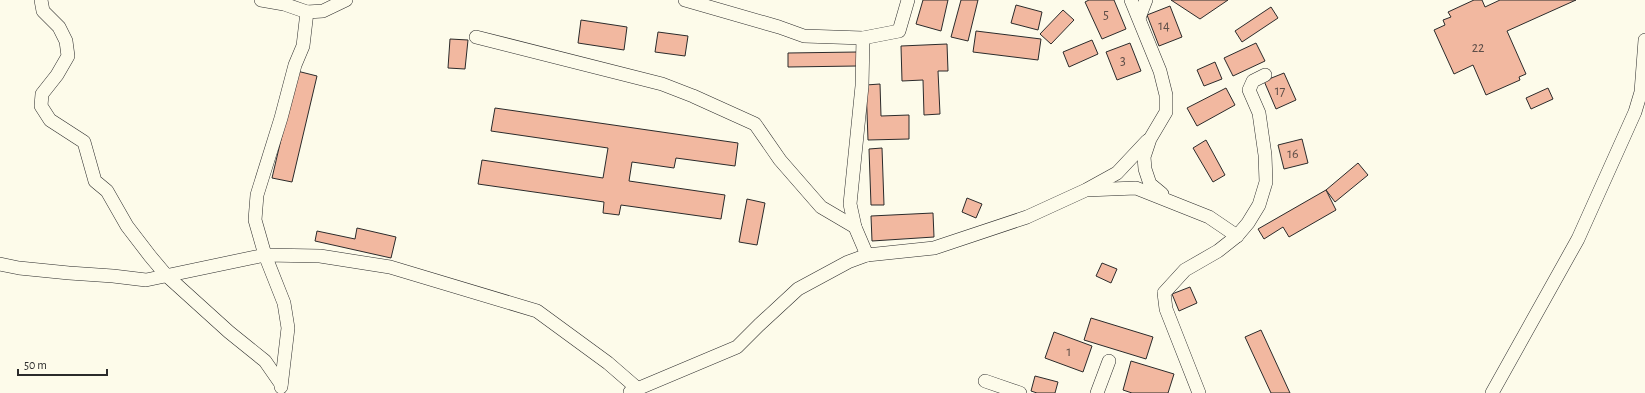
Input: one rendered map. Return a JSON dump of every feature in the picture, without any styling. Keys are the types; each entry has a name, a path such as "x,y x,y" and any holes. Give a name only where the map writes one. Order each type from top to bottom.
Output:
{"street":[{"path":"41,0 43,11 59,27 66,41 68,56 57,75 42,94 41,106 50,120 84,142 95,181 107,191 127,226 166,275 229,332 265,361 281,389"},
{"path":"261,0 284,4 307,12 323,11 346,0"},
{"path":"685,0 779,27 804,36 863,38 899,31 908,0"},
{"path":"0,264 69,274 114,276 146,280 265,255 320,256 390,267 507,300 537,311 608,363 633,391 737,347 798,289 848,262 867,255 934,248 1026,217 1086,190 1117,172 1150,138 1166,112 1166,95 1160,72 1131,0"},
{"path":"1139,18 1146,0"},
{"path":"281,389 288,328 284,303 265,255 255,220 257,195 281,118 295,65 304,46 307,12"},
{"path":"476,37 662,84 693,96 755,124 780,160 821,207 855,227"},
{"path":"863,38 862,86 858,141 850,204 855,227 867,255"},
{"path":"1492,393 1578,239 1635,112 1641,92 1645,40"},
{"path":"1199,393 1166,310 1164,293 1185,270 1218,251 1237,236 1248,223 1259,205 1266,182 1265,155 1259,113 1249,90 1253,81 1265,75"},
{"path":"1150,138 1144,157 1145,169 1150,184 1168,199"},
{"path":"1086,190 1136,188 1168,199 1209,217 1237,236"},
{"path":"0,269 20,268"},
{"path":"1097,393 1110,361"},
{"path":"985,381 1020,393"}],"building":[{"path":"923,0 948,0 941,31 916,24"},
{"path":"961,0 978,0 968,41 951,37"},
{"path":"1089,0 1114,0 1126,29 1102,39 1085,2"},
{"path":"1171,0 1228,0 1200,19"},
{"path":"1474,0 1482,0 1485,7 1500,0 1576,0 1507,31 1526,74 1519,77 1520,80 1486,95 1473,65 1454,74 1434,30 1445,25 1443,20 1451,17 1448,12"},
{"path":"1016,5 1042,12 1038,30 1011,23"},
{"path":"1170,6 1182,37 1159,46 1147,15"},
{"path":"1271,7 1278,18 1242,42 1235,31"},
{"path":"1063,10 1074,20 1051,44 1040,34"},
{"path":"581,20 627,27 624,50 578,43"},
{"path":"976,31 1041,39 1038,60 973,52"},
{"path":"658,32 688,36 685,56 655,52"},
{"path":"450,39 468,40 465,69 448,68"},
{"path":"1092,40 1098,54 1069,67 1063,52"},
{"path":"1130,43 1141,71 1117,80 1106,52"},
{"path":"1256,43 1265,61 1233,76 1224,58"},
{"path":"947,44 948,71 938,71 940,114 924,115 923,80 902,81 901,46"},
{"path":"857,52 857,66 788,67 788,53"},
{"path":"1215,62 1222,79 1204,86 1197,70"},
{"path":"297,71 317,76 292,182 272,178"},
{"path":"1284,73 1296,100 1276,109 1264,81"},
{"path":"880,84 881,116 909,115 909,139 868,140 866,85"},
{"path":"1226,88 1235,105 1197,126 1187,108"},
{"path":"1548,88 1553,99 1531,109 1526,98"},
{"path":"495,108 738,143 735,166 676,158 674,168 632,162 629,181 725,195 721,219 621,205 619,215 603,213 604,202 478,184 482,160 603,178 608,148 491,131"},
{"path":"1302,139 1308,163 1284,169 1278,145"},
{"path":"1206,140 1225,175 1213,182 1193,148"},
{"path":"882,148 884,205 871,205 869,149"},
{"path":"1358,163 1368,175 1335,202 1326,190"},
{"path":"1326,190 1336,210 1289,237 1283,227 1264,239 1258,229"},
{"path":"967,198 982,204 976,218 962,212"},
{"path":"747,199 765,203 757,245 739,242"},
{"path":"933,213 934,237 872,241 871,216"},
{"path":"357,228 396,237 391,258 315,241 317,231 355,239"},
{"path":"1102,263 1117,269 1111,283 1096,276"},
{"path":"1190,287 1197,303 1179,311 1172,294"},
{"path":"1091,318 1153,337 1146,359 1084,340"},
{"path":"1261,330 1290,393 1271,393 1245,337"},
{"path":"1054,332 1092,346 1083,372 1045,358"},
{"path":"1131,361 1174,374 1168,393 1132,393 1123,390"},
{"path":"1035,376 1058,382 1055,393 1037,393 1031,391"}]}
